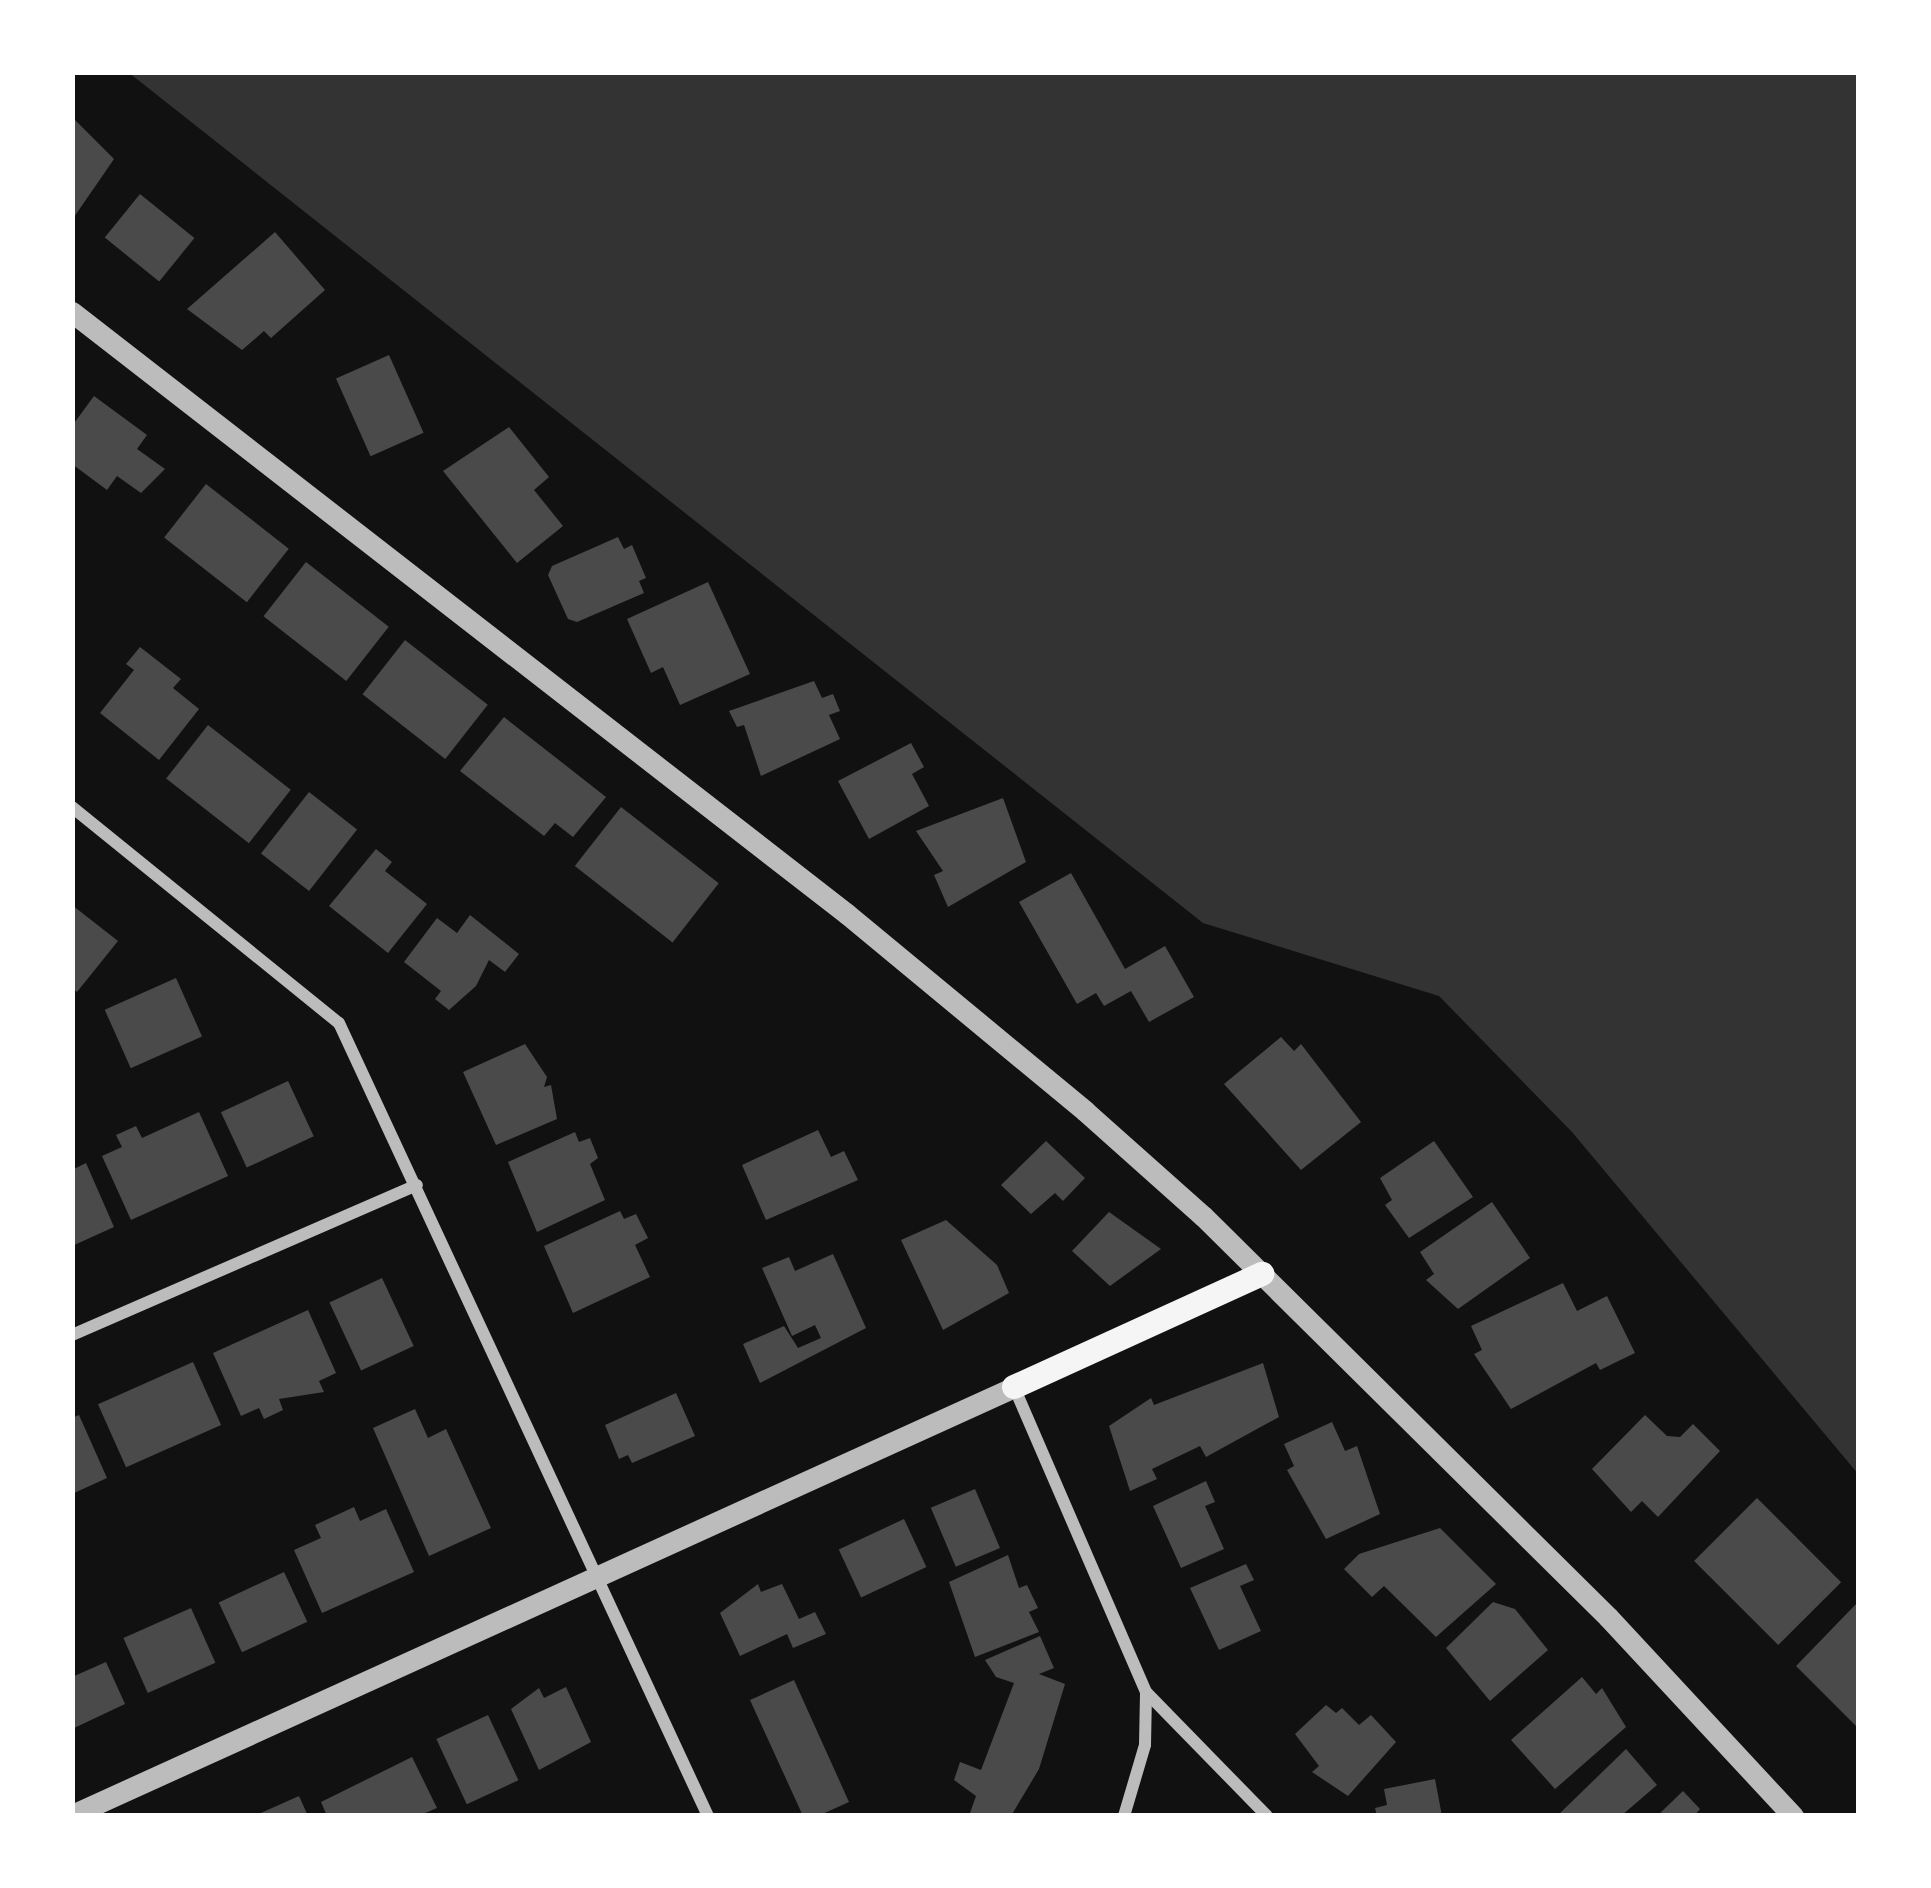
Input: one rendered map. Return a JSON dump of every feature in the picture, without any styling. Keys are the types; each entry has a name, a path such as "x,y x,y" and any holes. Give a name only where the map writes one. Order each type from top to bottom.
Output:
{"main road":[{"path":"1014,1387 1262,1274"}],"street":[{"path":"72,313 847,914 1085,1111 1262,1274 1608,1617 1793,1816"},
{"path":"72,807 339,1023 708,1816"},
{"path":"72,1334 418,1185"},
{"path":"72,1815 1014,1387 1146,1692 1267,1816"},
{"path":"1124,1816 1145,1744 1146,1692"}],"shaded area":[{"path":"128,72 1859,72 1859,1475 1572,1132 1439,996 1203,923"}],"building":[{"path":"72,117 114,159 72,220"},
{"path":"140,194 194,238 159,282 105,238"},
{"path":"275,232 325,290 271,338 264,331 242,350 187,309"},
{"path":"389,355 424,433 371,456 336,379"},
{"path":"94,396 147,435 137,449 165,469 141,493 117,476 107,490 72,464 72,426"},
{"path":"509,427 549,477 534,490 563,526 517,563 443,471"},
{"path":"206,484 289,549 247,602 164,538"},
{"path":"618,537 624,549 632,545 646,578 639,581 644,593 577,622 568,619 548,575 552,566"},
{"path":"306,562 389,627 346,681 264,616"},
{"path":"708,582 750,674 680,705 663,667 651,673 627,619"},
{"path":"405,640 488,705 445,759 363,694"},
{"path":"140,647 181,679 173,688 199,709 159,760 100,713 134,670 126,664"},
{"path":"814,681 822,698 833,694 840,711 829,715 840,739 761,776 744,725 737,727 729,711"},
{"path":"504,717 606,797 573,837 555,823 544,836 460,771"},
{"path":"208,725 291,790 249,843 166,779"},
{"path":"911,743 924,767 912,774 929,806 869,839 838,781"},
{"path":"309,792 357,830 309,891 261,853"},
{"path":"1003,798 1026,862 948,907 934,875 943,871 916,831"},
{"path":"621,807 719,883 673,942 575,866"},
{"path":"376,849 392,862 385,871 427,904 388,953 329,906"},
{"path":"1071,873 1125,969 1165,946 1194,997 1149,1022 1131,991 1104,1006 1096,993 1077,1004 1019,902"},
{"path":"72,905 118,941 77,992 72,988"},
{"path":"470,915 519,954 505,972 489,960 476,986 449,1010 435,999 441,991 404,962 437,918 457,933"},
{"path":"176,978 202,1036 131,1068 105,1010"},
{"path":"1281,1037 1294,1051 1301,1044 1361,1122 1301,1170 1224,1084"},
{"path":"525,1044 547,1077 544,1087 551,1085 557,1119 496,1145 463,1072"},
{"path":"288,1081 314,1136 247,1168 221,1112"},
{"path":"199,1112 228,1176 131,1220 102,1156 122,1147 116,1135 136,1126 142,1138"},
{"path":"818,1130 831,1157 844,1151 858,1180 766,1220 742,1165"},
{"path":"575,1132 579,1142 590,1138 598,1158 590,1164 605,1200 537,1232 508,1162"},
{"path":"1046,1141 1085,1178 1063,1201 1055,1193 1031,1214 1001,1185"},
{"path":"1434,1141 1473,1197 1409,1238 1385,1205 1392,1200 1380,1178"},
{"path":"86,1163 114,1227 72,1246 72,1170"},
{"path":"1492,1202 1530,1258 1458,1309 1426,1280 1434,1274 1420,1252"},
{"path":"620,1211 624,1219 636,1214 648,1238 635,1245 650,1277 573,1313 544,1246"},
{"path":"1109,1212 1161,1249 1110,1286 1072,1251"},
{"path":"946,1220 997,1265 1009,1293 943,1330 901,1240"},
{"path":"833,1254 866,1328 760,1383 743,1344 784,1326 798,1348 821,1338 815,1325 792,1336 762,1268 789,1257 795,1271"},
{"path":"382,1278 414,1346 361,1370 329,1303"},
{"path":"1563,1283 1577,1311 1607,1296 1635,1353 1600,1370 1596,1363 1511,1409 1474,1354 1482,1350 1471,1326"},
{"path":"308,1310 336,1373 319,1381 324,1392 279,1399 283,1410 264,1419 259,1408 241,1416 213,1353"},
{"path":"193,1362 221,1425 126,1467 98,1404"},
{"path":"1263,1363 1279,1417 1206,1457 1200,1446 1152,1469 1157,1479 1130,1491 1109,1426 1151,1398 1154,1405"},
{"path":"676,1393 695,1436 632,1463 628,1455 619,1459 605,1425"},
{"path":"415,1409 428,1438 446,1429 491,1528 429,1556 373,1428"},
{"path":"79,1415 107,1478 72,1494 72,1418"},
{"path":"1645,1415 1667,1436 1680,1437 1693,1424 1720,1451 1658,1517 1642,1501 1631,1512 1592,1469"},
{"path":"1332,1422 1345,1451 1357,1446 1380,1514 1326,1539 1287,1470 1294,1466 1284,1444"},
{"path":"1206,1481 1215,1502 1205,1506 1224,1549 1181,1568 1153,1506"},
{"path":"975,1489 1000,1548 956,1567 931,1508"},
{"path":"1757,1498 1841,1582 1778,1645 1694,1561"},
{"path":"354,1507 360,1521 386,1509 414,1572 322,1613 294,1550 321,1538 315,1525"},
{"path":"904,1519 926,1567 861,1597 839,1549"},
{"path":"1440,1528 1496,1584 1436,1637 1384,1586 1372,1597 1344,1569 1359,1554"},
{"path":"1008,1555 1019,1588 1027,1585 1038,1608 1029,1612 1039,1632 975,1657 949,1582"},
{"path":"1246,1564 1254,1580 1240,1586 1261,1631 1219,1650 1190,1588"},
{"path":"284,1572 307,1622 242,1652 219,1602"},
{"path":"758,1584 761,1592 782,1584 799,1619 815,1612 826,1634 793,1648 787,1634 740,1656 720,1613"},
{"path":"1859,1601 1859,1729 1796,1666"},
{"path":"1493,1602 1515,1609 1548,1650 1490,1701 1446,1648"},
{"path":"191,1608 215,1663 148,1693 123,1638"},
{"path":"1040,1636 1054,1668 1039,1674 1065,1684 1039,1769 1011,1816 977,1816 970,1813 976,1796 954,1780 960,1762 981,1770 1014,1683 996,1677 985,1660"},
{"path":"106,1662 125,1704 72,1729 72,1677"},
{"path":"1582,1677 1596,1694 1602,1688 1626,1727 1555,1789 1511,1740"},
{"path":"794,1680 849,1802 818,1816 803,1816 750,1700"},
{"path":"566,1687 591,1742 539,1770 511,1709 539,1688 544,1698"},
{"path":"1326,1705 1336,1713 1342,1708 1359,1725 1371,1715 1396,1742 1348,1796 1312,1772 1319,1766 1295,1734"},
{"path":"488,1715 518,1780 467,1804 436,1739"},
{"path":"1626,1749 1657,1785 1621,1816 1557,1816"},
{"path":"412,1757 437,1808 418,1816 327,1816 321,1802"},
{"path":"1435,1779 1442,1816 1377,1816 1375,1808 1387,1805 1384,1789"},
{"path":"1683,1791 1700,1809 1694,1816 1657,1816"},
{"path":"299,1796 308,1816 254,1816"}]}
